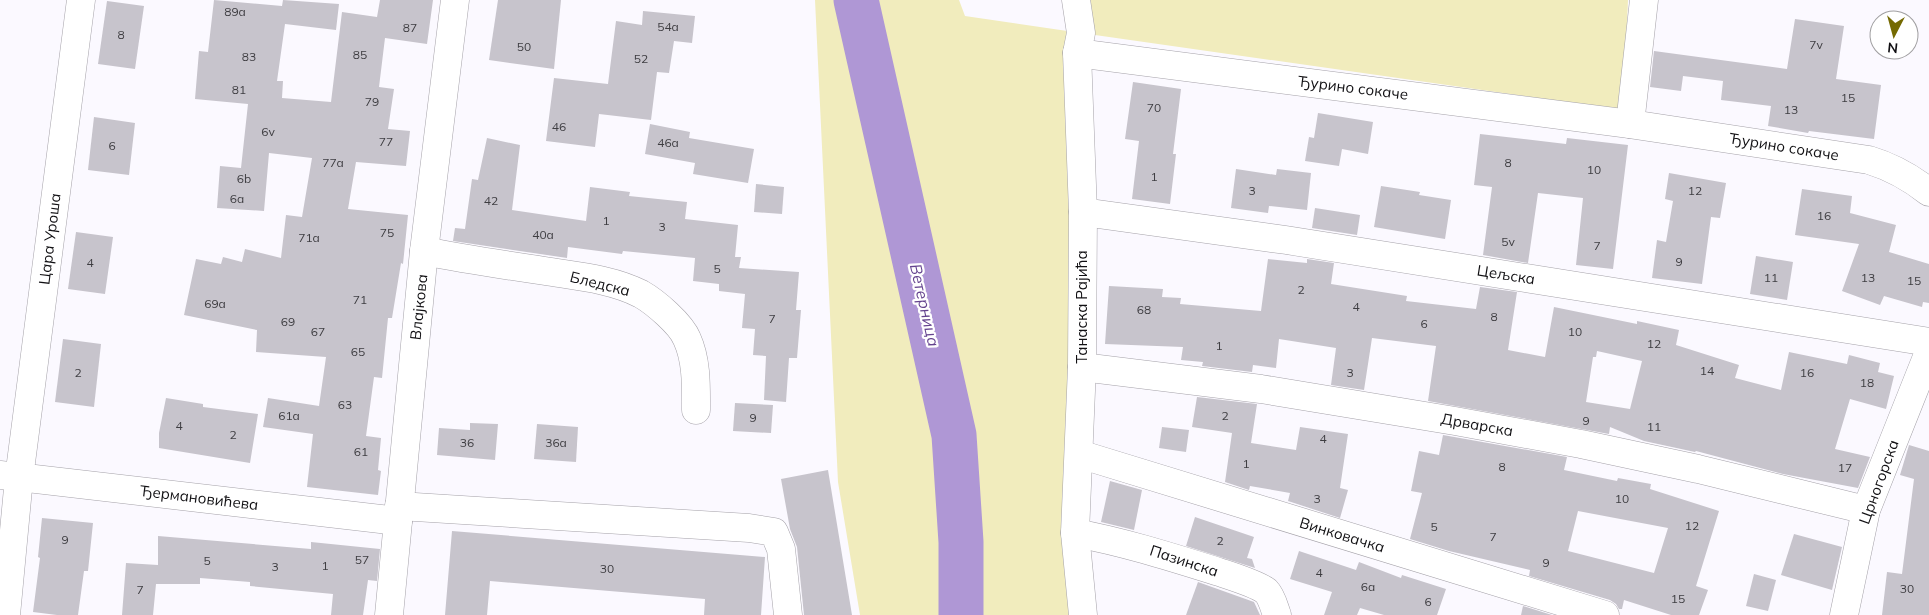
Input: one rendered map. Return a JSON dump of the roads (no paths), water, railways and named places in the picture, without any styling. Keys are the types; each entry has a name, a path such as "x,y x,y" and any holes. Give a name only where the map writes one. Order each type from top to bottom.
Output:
{"street":[{"name":"Цара Уроша","path":"6,615 10,476 81,0"},
{"name":"Влајкова","path":"389,615 424,252 455,0"},
{"name":"Танаска Рајића","path":"1076,0 1081,33 1077,53 1082,212 1082,367 1075,533 1084,615"},
{"path":"1630,124 1644,0"},
{"name":"Ђурино сокаче","path":"1077,53 1630,124 1869,160 1887,165 1912,178 1929,192"},
{"name":"Цељска","path":"1082,212 1286,240 1929,342"},
{"name":"Бледска","path":"424,252 584,278 622,287 642,295 668,315 686,337 692,352 695,371 696,410"},
{"name":"Црногорска","path":"1844,615 1866,510 1929,352"},
{"name":"Дрварска","path":"1082,367 1261,389 1581,444 1698,469 1866,510"},
{"name":"Винковачка","path":"1079,454 1604,615"},
{"name":"Ђермановићева","path":"10,476 398,514 749,528 774,532 781,549 788,615"},
{"name":"Пазинска","path":"1075,533 1114,540 1148,549 1239,579 1265,590 1271,599 1277,615"}],"waterway":[{"name":"Ветерница","path":"856,0 954,435 961,542 961,615"}]}
